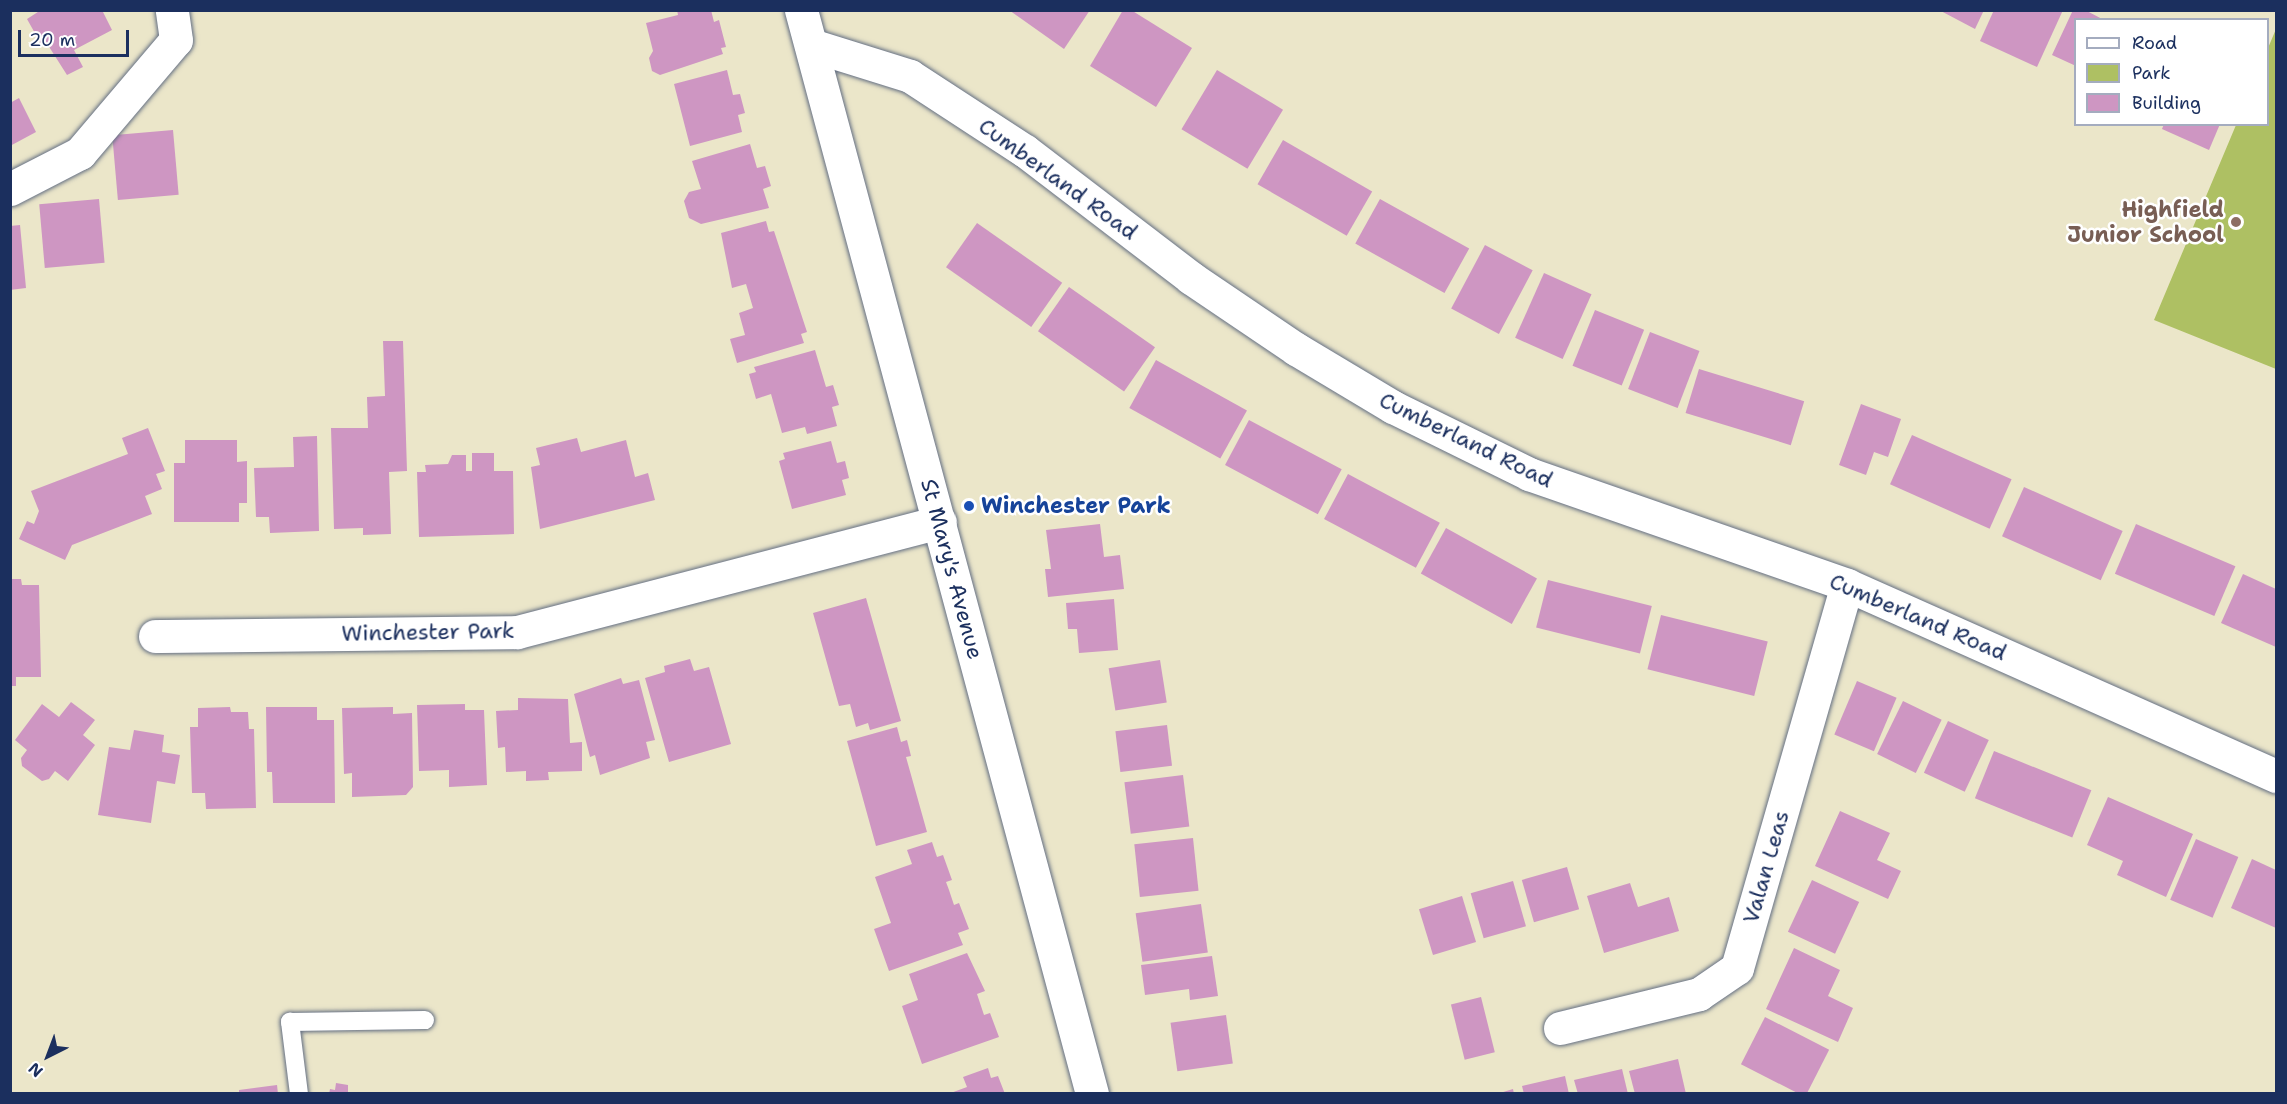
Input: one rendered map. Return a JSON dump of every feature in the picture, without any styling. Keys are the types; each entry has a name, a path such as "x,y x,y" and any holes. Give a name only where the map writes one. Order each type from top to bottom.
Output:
{"street":[{"path":"10,189 80,153 176,40 172,10"},
{"path":"801,10 811,45"},
{"name":"St Mary's Avenue","path":"811,45 1092,1094"},
{"name":"Cumberland Road","path":"811,45 910,76 1025,151 1191,278 1296,349 1393,408 1529,474 1847,585 2277,776"},
{"name":"Winchester Park","path":"155,636 517,632 940,522"},
{"name":"Valan Leas","path":"1560,1028 1699,994 1737,968 1847,585"}],"lane":[{"path":"299,1094 290,1022 425,1020"}],"green space":[{"name":"Highfield Junior School","path":"2276,29 2276,369 2154,320 2236,126 2269,126 2269,46"}],"building":[{"path":"41,10 102,10 112,30 74,50 83,67 67,75 46,42 41,44 27,19"},
{"path":"677,10 711,10 714,22 719,20 726,47 721,48 723,54 660,75 652,71 649,58 653,51 646,23 678,15"},
{"path":"1009,10 1090,10 1064,49"},
{"path":"1123,10 1131,10 1192,48 1156,107 1090,66"},
{"path":"1939,10 1984,10 1975,29"},
{"path":"1994,10 2063,10 2037,67 1980,41"},
{"path":"2073,10 2085,10 2100,18 2074,18 2074,65 2052,55"},
{"path":"727,70 733,95 740,94 745,113 738,115 742,132 690,146 674,84"},
{"path":"1217,70 1283,110 1247,169 1181,129"},
{"path":"19,98 36,132 10,146 10,103"},
{"path":"2163,126 2219,126 2209,150 2162,129"},
{"path":"173,130 179,195 118,200 112,135"},
{"path":"1283,140 1372,192 1347,236 1258,184"},
{"path":"750,144 757,168 765,166 771,186 763,189 769,208 701,224 689,218 684,201 689,192 701,189 692,161"},
{"path":"99,199 105,263 45,268 39,204"},
{"path":"1380,199 1469,248 1444,293 1355,244"},
{"path":"766,221 769,232 774,231 807,332 801,334 804,343 737,363 730,339 745,335 739,313 753,308 746,284 732,288 721,233"},
{"path":"977,223 1062,283 1031,327 946,267"},
{"path":"20,225 26,288 10,290 10,226"},
{"path":"1485,245 1533,270 1499,334 1451,309"},
{"path":"1544,273 1592,294 1563,359 1515,338"},
{"path":"1069,287 1155,347 1124,391 1038,331"},
{"path":"1595,310 1644,330 1622,385 1573,366"},
{"path":"1650,332 1699,351 1678,408 1628,389"},
{"path":"383,341 403,341 407,471 389,472 391,534 363,535 363,528 334,529 331,428 368,428 367,397 385,396"},
{"path":"815,350 826,387 833,385 839,405 832,407 837,426 807,434 805,427 782,433 771,394 756,399 749,374 756,372 754,367"},
{"path":"1156,360 1247,410 1220,459 1129,408"},
{"path":"1699,369 1804,401 1791,445 1686,413"},
{"path":"1861,404 1901,419 1888,457 1874,452 1866,475 1839,465"},
{"path":"1249,420 1342,469 1318,514 1225,465"},
{"path":"148,428 165,471 156,474 162,489 145,496 152,514 72,545 65,560 19,539 27,521 34,524 39,511 31,491 128,454 122,438"},
{"path":"1912,435 2012,479 1990,529 1890,484"},
{"path":"317,436 319,531 270,533 269,517 256,517 254,468 294,467 293,437"},
{"path":"577,438 581,452 626,440 635,477 648,473 655,500 540,529 531,467 540,465 536,448"},
{"path":"185,440 237,440 237,462 247,461 247,503 239,503 239,522 174,522 174,463 185,463"},
{"path":"831,441 837,463 845,461 849,478 842,480 846,495 792,509 779,461 785,459 783,453"},
{"path":"472,453 494,453 494,471 513,471 514,534 419,537 417,472 426,472 425,465 448,464 452,455 466,455 466,471 472,471"},
{"path":"1348,474 1440,523 1416,568 1324,519"},
{"path":"2024,487 2123,531 2101,580 2002,536"},
{"path":"1100,524 1104,557 1120,555 1124,589 1048,597 1045,569 1051,569 1046,530"},
{"path":"2136,524 2235,566 2214,616 2115,574"},
{"path":"1446,528 1537,578 1512,624 1421,573"},
{"path":"2243,574 2276,589 2276,647 2221,623"},
{"path":"10,579 21,579 22,585 39,585 41,677 16,677 16,686 10,686"},
{"path":"1548,580 1652,606 1640,653 1536,628"},
{"path":"866,598 901,721 870,730 868,723 856,727 850,704 839,706 813,613"},
{"path":"1114,599 1118,650 1079,653 1077,629 1068,629 1066,603"},
{"path":"1661,615 1768,642 1754,696 1647,669"},
{"path":"690,659 694,671 709,667 731,744 669,762 645,678 665,672 664,666"},
{"path":"1160,660 1167,702 1115,711 1109,668"},
{"path":"621,678 623,684 639,680 655,740 646,742 650,758 600,775 595,755 590,757 574,694"},
{"path":"1857,681 1897,698 1874,751 1834,734"},
{"path":"518,698 568,699 570,743 582,742 582,771 548,772 549,780 526,781 526,771 506,772 505,747 498,748 496,711 518,710"},
{"path":"1903,701 1942,720 1916,773 1877,754"},
{"path":"71,702 95,720 83,735 95,745 68,781 55,771 49,779 42,781 22,766 21,758 27,750 15,740 42,704 59,717"},
{"path":"465,704 465,710 484,710 487,785 449,787 449,770 419,771 417,705"},
{"path":"230,707 231,712 248,712 249,729 254,729 256,808 206,809 205,793 192,793 190,727 198,727 198,708"},
{"path":"266,707 317,707 317,720 334,720 335,803 273,803 272,772 267,772"},
{"path":"393,707 393,714 412,713 413,787 406,795 352,797 352,773 344,774 342,708"},
{"path":"1948,721 1989,740 1965,792 1924,773"},
{"path":"1167,725 1172,766 1120,772 1115,731"},
{"path":"897,727 901,742 907,740 911,756 906,757 927,832 876,846 847,741"},
{"path":"134,730 164,735 162,752 180,755 175,784 157,781 151,823 98,815 109,747 130,750"},
{"path":"1994,751 2091,790 2072,838 1975,798"},
{"path":"1183,775 1189,827 1131,834 1124,782"},
{"path":"2108,797 2193,834 2166,897 2117,875 2123,861 2087,845"},
{"path":"1840,811 1890,833 1877,860 1901,871 1888,899 1815,866"},
{"path":"1193,838 1199,891 1140,897 1134,844"},
{"path":"2196,839 2238,857 2213,918 2170,900"},
{"path":"932,842 937,857 943,855 952,880 946,882 954,905 959,903 969,929 958,933 963,945 889,971 874,929 891,923 875,877 912,864 907,850"},
{"path":"2252,859 2276,870 2276,928 2231,908"},
{"path":"1567,867 1579,909 1534,922 1522,880"},
{"path":"1812,880 1859,902 1835,954 1788,932"},
{"path":"1513,881 1526,926 1484,938 1471,893"},
{"path":"1630,883 1638,907 1669,897 1679,931 1604,953 1587,896"},
{"path":"1462,896 1476,942 1433,955 1419,909"},
{"path":"1201,904 1208,953 1142,962 1136,913"},
{"path":"1794,948 1840,970 1828,996 1853,1008 1838,1042 1766,1009"},
{"path":"967,953 985,991 977,994 984,1015 990,1013 999,1037 922,1064 902,1006 918,1000 909,974"},
{"path":"1212,956 1218,996 1190,1000 1189,989 1145,995 1141,965"},
{"path":"1481,997 1495,1052 1465,1060 1451,1004"},
{"path":"1226,1015 1233,1064 1177,1071 1171,1023"},
{"path":"1765,1017 1829,1050 1807,1094 1799,1094 1741,1064"},
{"path":"1678,1059 1686,1094 1635,1094 1629,1071"},
{"path":"988,1068 991,1078 998,1076 1005,1094 948,1094 967,1087 963,1077"},
{"path":"1622,1069 1628,1094 1578,1094 1574,1080"},
{"path":"1565,1076 1569,1094 1524,1094 1522,1086"},
{"path":"336,1083 348,1085 348,1092 352,1094 329,1094 330,1089 335,1090"},
{"path":"277,1085 278,1094 239,1094 239,1090"},
{"path":"1513,1089 1514,1094 1500,1094 1500,1093"}],"place":[{"name":"Highfield Junior School","path":"2236,222"},
{"name":"Winchester Park","path":"969,506"}]}
